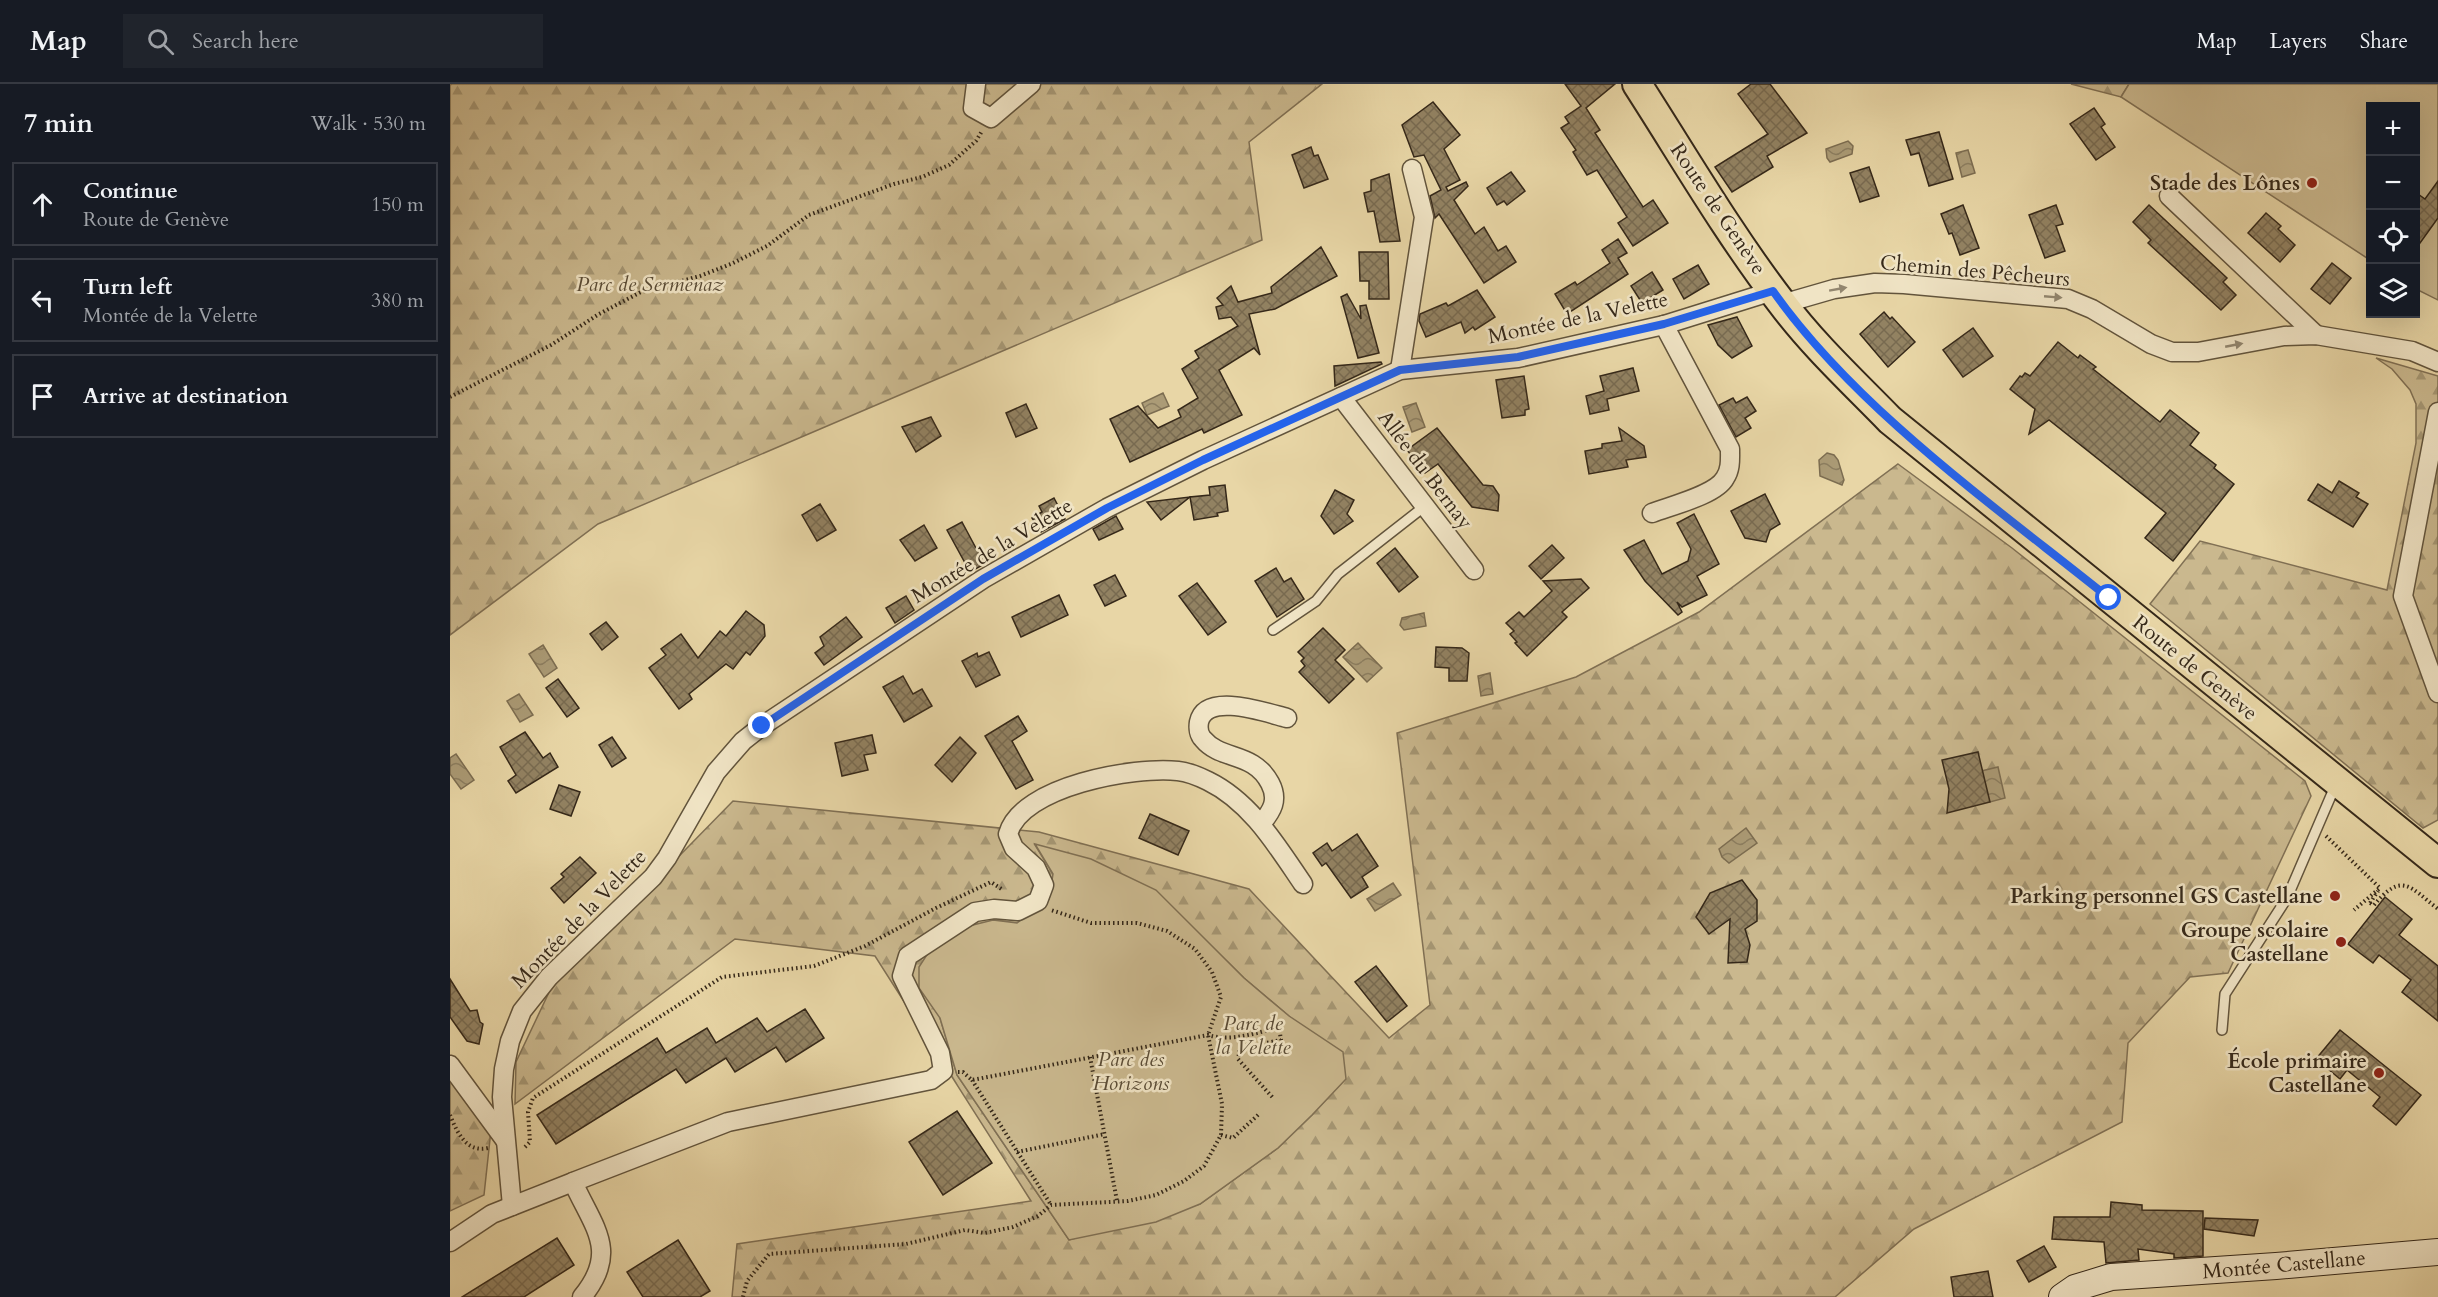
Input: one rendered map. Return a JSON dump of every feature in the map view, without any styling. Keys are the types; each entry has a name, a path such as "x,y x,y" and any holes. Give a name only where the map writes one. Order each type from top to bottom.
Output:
{"main road":[{"name":"Route de Genève","path":"1637,84 1721,216 1777,297 1819,348 1890,420 2438,863"}],"street":[{"path":"976,84 973,108 992,118 1031,84"},
{"path":"1400,370 1424,216 1412,169"},
{"path":"2169,196 2316,335"},
{"name":"Chemin des Pêcheurs","path":"1777,297 1875,284 1904,284 2068,299 2092,309 2151,344 2172,352 2198,352 2284,336 2316,335 2412,351 2438,362"},
{"name":"Montée de la Velette","path":"512,1206 502,1097 504,1069 510,1041 522,1011 549,977 653,877 672,851 716,772 743,741 983,579 1107,508 1203,460 1400,370 1518,357 1777,297"},
{"path":"1652,513 1714,489 1725,479 1730,465 1730,449 1664,324"},
{"name":"Allée du Bernay","path":"1341,397 1474,570"},
{"path":"2438,412 2403,596 2438,693"},
{"path":"1261,824 1273,809 1275,797 1272,785 1255,764 1210,745 1202,738 1198,730 1200,719 1206,712 1229,705 1287,718"},
{"path":"450,1242 492,1214 728,1122 931,1080 943,1071 940,1053 902,976 908,956 975,912 994,909 1018,910 1038,901 1044,885 1036,868 1014,848 1008,834 1011,823 1023,810 1081,783 1111,775 1147,770 1180,771 1208,781 1232,796 1261,824 1303,884"},
{"path":"450,1065 506,1148"},
{"path":"573,1182 596,1226 602,1254 600,1269 593,1284 582,1297"},
{"name":"Montée Castellane","path":"2061,1297 2075,1288 2111,1277 2438,1252"}],"lane":[{"path":"1273,630 1316,601 1338,574 1425,506"},
{"path":"2222,1030 2225,994 2287,898 2337,782"}],"path":[{"path":"450,397 551,345 599,314 640,292 700,276 731,264 767,246 809,215 894,184 922,177 949,165 976,141 992,118"},
{"path":"2317,827 2380,888"},
{"path":"450,1115 457,1132 468,1145 484,1149 506,1148 518,1152 530,1142 528,1112 533,1098 722,977 814,966 865,946 991,882 1003,890 1018,910"},
{"path":"2380,888 2370,903 2374,905 2387,891 2402,885 2410,887 2438,909"},
{"path":"2354,910 2380,888"},
{"path":"743,1297 747,1281 769,1254 906,1244 965,1230 985,1233 1013,1227 1038,1216 1051,1205 1118,1201 1156,1195 1184,1182 1204,1166 1221,1135 1222,1104 1208,1035 1221,997 1212,972 1195,949 1167,931 1137,923 1092,923 1048,909 1038,901"},
{"path":"972,1080 1208,1035 1218,1038 1279,1027 1281,1040 1240,1047 1238,1059 1274,1098"},
{"path":"1090,1058 1118,1201"},
{"path":"943,1071 963,1072 972,1080 1051,1205"},
{"path":"1221,1135 1233,1138 1259,1114"},
{"path":"1017,1152 1105,1134"}],"green space":[{"name":"Parc de Sermenaz","path":"1322,84 1249,142 1262,240 598,524 450,635 450,85"},
{"path":"2071,84 2129,84 2121,97"},
{"name":"Stade des Lônes","path":"2129,84 2438,84 2438,300 2420,291 2420,102 2366,102 2366,257 2121,97"},
{"path":"2376,358 2438,376 2438,820 2423,828 2150,604 2200,541 2387,590 2416,443 2416,404 2410,390 2392,369"},
{"path":"1898,464 2012,548 2305,781 2311,796 2228,973 2190,977 2128,1043 2122,1122 1914,1229 1835,1297 732,1297 737,1244 1031,1201 875,956 735,939 515,1104 516,1062 552,986 733,801 1039,832 1249,889 1389,1038 1430,1005 1397,733 1576,677 1699,612","holes":["1035,845 1156,891 1244,978 1289,1016 1345,1079 1278,1148 1200,1204 1069,1240 957,1075 940,1018 993,920 1017,923 1050,899 1053,874"]},
{"name":"Parc des Horizons","path":"1035,844 1091,859 1156,890 1244,978 1289,1016 1343,1052 1346,1079 1278,1148 1200,1204 1156,1222 1069,1240 957,1075 940,1018 919,988 919,967 928,953 969,926 993,920 1017,923 1049,899 1053,874"},
{"path":"450,1076 491,1130 484,1195 450,1211"}],"water":[{"path":"1848,141 1853,146 1852,154 1830,162 1826,149"},
{"path":"1968,150 1975,173 1962,177 1956,153"},
{"path":"1163,393 1169,406 1147,415 1142,403"},
{"path":"1416,403 1425,427 1412,432 1403,407"},
{"path":"1827,453 1834,455 1838,460 1844,480 1842,485 1820,476 1819,460"},
{"path":"1424,613 1426,626 1404,630 1400,625 1402,618"},
{"path":"1358,643 1382,668 1367,682 1343,657"},
{"path":"543,645 557,668 544,677 529,654"},
{"path":"1490,673 1493,694 1481,696 1478,676"},
{"path":"519,694 533,715 520,722 507,701"},
{"path":"456,754 474,780 461,789 450,774 450,758"},
{"path":"1998,767 2005,798 1990,802 1973,773"},
{"path":"1746,828 1757,843 1729,863 1722,857 1719,849"},
{"path":"1393,883 1401,895 1375,911 1367,899"}],"building":[{"path":"1565,84 1615,84 1586,108 1600,130 1595,133 1643,207 1653,200 1668,223 1633,246 1618,223 1627,217 1597,170 1587,175 1573,152 1576,150 1561,128 1569,123 1565,117 1581,106"},
{"path":"1751,84 1770,84 1807,133 1767,156 1773,167 1732,192 1715,167 1768,134 1738,94"},
{"path":"1433,102 1460,135 1444,149 1460,180 1446,187 1448,191 1466,182 1468,186 1454,200 1475,234 1484,227 1498,251 1506,246 1516,262 1484,283 1439,214 1435,218 1430,196 1441,190 1424,155 1414,157 1402,125"},
{"path":"2094,108 2105,124 2101,127 2115,147 2096,160 2070,124"},
{"path":"1939,132 1953,179 1929,186 1919,153 1911,155 1906,140"},
{"path":"1311,147 1314,156 1318,155 1328,179 1304,188 1292,155"},
{"path":"1869,167 1879,196 1860,202 1850,173"},
{"path":"1511,172 1525,191 1507,205 1504,201 1497,205 1487,188"},
{"path":"1389,174 1400,241 1380,242 1374,211 1368,212 1364,193 1371,191 1371,180"},
{"path":"2438,181 2438,218 2420,243 2420,196 2425,199"},
{"path":"1963,205 1979,248 1960,255 1952,233 1949,234 1941,214"},
{"path":"2056,205 2063,224 2056,226 2065,251 2045,258 2029,215"},
{"path":"2149,205 2227,278 2223,282 2236,295 2221,310 2148,243 2151,240 2133,222"},
{"path":"2266,213 2281,226 2278,229 2295,245 2280,262 2248,233"},
{"path":"1618,239 1627,253 1618,258 1628,274 1567,314 1555,294 1575,282 1577,285 1610,263 1602,250"},
{"path":"1321,247 1337,276 1275,309 1249,314 1260,355 1254,348 1219,370 1242,415 1204,433 1202,429 1130,462 1110,419 1138,406 1158,428 1181,417 1178,410 1198,398 1182,369 1199,358 1195,351 1238,326 1231,317 1219,319 1216,307 1223,305 1217,298 1231,286 1238,302 1272,293 1271,287"},
{"path":"1359,252 1388,252 1389,299 1369,299 1369,281 1360,281"},
{"path":"2332,263 2351,278 2330,304 2311,289"},
{"path":"1698,265 1709,284 1684,299 1673,279"},
{"path":"1652,272 1663,290 1642,303 1631,286"},
{"path":"1477,290 1495,317 1475,330 1473,327 1465,333 1461,322 1426,337 1419,321 1420,314 1446,303 1448,306"},
{"path":"1347,294 1361,319 1360,306 1366,305 1379,353 1358,358 1341,297"},
{"path":"1884,312 1890,319 1892,317 1915,342 1888,367 1860,334"},
{"path":"1737,317 1752,346 1732,358 1718,345 1708,325"},
{"path":"1973,328 1993,356 1963,377 1943,350"},
{"path":"2058,342 2078,358 2080,355 2096,367 2093,369 2160,422 2170,410 2199,433 2190,445 2216,465 2214,468 2234,484 2173,561 2145,538 2166,513 2049,420 2029,434 2035,409 2010,389 2020,376 2022,377 2025,373 2030,376"},
{"path":"1381,362 1382,364 1335,386 1334,366"},
{"path":"1633,368 1639,391 1607,399 1609,410 1590,414 1586,396 1604,391 1600,376"},
{"path":"1524,376 1529,409 1525,410 1525,415 1502,418 1496,380"},
{"path":"1747,397 1756,411 1745,418 1751,428 1736,437 1719,405 1733,398 1736,403"},
{"path":"1026,404 1037,428 1016,437 1006,413"},
{"path":"931,417 941,436 916,452 902,427"},
{"path":"1437,428 1483,485 1493,486 1499,495 1498,511 1472,507 1438,464 1425,473 1407,450"},
{"path":"1619,428 1644,446 1646,457 1626,460 1628,467 1589,474 1585,451 1602,448 1602,444 1622,441"},
{"path":"2339,481 2359,493 2356,497 2368,504 2353,527 2308,500 2318,484 2332,493"},
{"path":"1225,485 1228,511 1217,513 1218,516 1194,520 1190,497 1210,495 1209,487"},
{"path":"1335,490 1354,500 1347,514 1353,521 1334,534 1321,516"},
{"path":"1765,494 1780,524 1770,530 1766,542 1745,538 1731,511"},
{"path":"1190,497 1161,520 1147,502"},
{"path":"1054,498 1065,519 1041,532 1032,518 1042,512 1039,506"},
{"path":"820,504 836,530 817,541 802,515"},
{"path":"1694,514 1719,564 1697,576 1707,595 1682,607 1677,602 1682,612 1678,615 1645,581 1624,550 1644,540 1662,574 1688,561 1691,549 1677,523"},
{"path":"1116,516 1123,529 1099,540 1093,529"},
{"path":"962,522 977,550 981,548 988,562 970,572 947,530"},
{"path":"924,525 937,548 915,561 900,540"},
{"path":"1552,545 1564,558 1541,579 1529,566"},
{"path":"1395,548 1418,577 1399,592 1377,563"},
{"path":"1276,568 1284,582 1291,578 1304,599 1277,617 1255,581"},
{"path":"1115,575 1126,596 1105,606 1094,585"},
{"path":"1581,579 1589,588 1562,612 1567,617 1527,656 1515,643 1517,642 1510,634 1514,631 1506,623 1519,612 1524,617 1552,591 1543,581"},
{"path":"1197,583 1226,622 1208,635 1179,596"},
{"path":"1059,595 1068,615 1021,637 1012,617"},
{"path":"906,596 914,610 895,623 886,608"},
{"path":"746,611 764,625 765,636 750,655 746,652 733,669 726,664 689,694 692,699 679,709 649,668 666,655 661,649 681,634 698,658 720,631 726,636"},
{"path":"846,617 862,637 824,665 815,653 824,646 820,637"},
{"path":"606,622 618,637 602,650 590,634"},
{"path":"1323,628 1345,650 1335,660 1354,679 1329,703 1299,672 1305,666 1301,661 1304,658 1298,652"},
{"path":"1436,647 1462,648 1469,653 1467,681 1449,681 1449,668 1435,667"},
{"path":"989,652 1000,675 976,687 962,661 977,653 978,657"},
{"path":"903,676 913,694 922,689 932,706 904,722 883,687"},
{"path":"558,679 579,708 567,717 546,688"},
{"path":"1018,716 1027,731 1012,741 1033,780 1016,789 985,736"},
{"path":"525,732 543,758 550,753 558,767 516,793 508,781 516,775 500,747"},
{"path":"872,735 876,753 864,755 868,770 842,776 835,743"},
{"path":"612,737 626,758 612,767 599,745"},
{"path":"960,737 976,753 952,782 935,765"},
{"path":"1978,752 1990,802 1947,813 1949,789 1942,760"},
{"path":"559,785 580,792 571,816 550,809"},
{"path":"1150,814 1189,831 1178,855 1139,838"},
{"path":"1357,834 1378,866 1362,877 1368,887 1351,898 1326,863 1322,866 1313,853 1327,843 1332,851"},
{"path":"580,857 596,873 564,903 551,888 564,877 561,874"},
{"path":"1742,880 1757,900 1757,921 1745,929 1750,945 1747,962 1728,963 1730,919 1709,934 1696,917 1710,893"},
{"path":"2385,897 2412,919 2399,935 2438,966 2438,1021 2402,992 2411,980 2379,955 2373,963 2348,944"},
{"path":"1376,966 1407,1006 1387,1022 1355,982"},
{"path":"450,979 470,1011 477,1010 480,1022 483,1024 479,1044 467,1041 450,1017"},
{"path":"805,1009 824,1038 786,1062 776,1047 735,1072 726,1058 686,1083 676,1069 556,1144 537,1115 657,1038 666,1053 707,1028 716,1043 757,1018 767,1032"},
{"path":"2340,1030 2421,1095 2396,1125 2373,1106 2380,1097 2347,1070 2340,1079 2316,1059"},
{"path":"957,1111 992,1163 943,1195 909,1142"},
{"path":"2111,1202 2142,1205 2142,1210 2203,1211 2203,1256 2174,1258 2174,1254 2138,1249 2139,1260 2106,1263 2104,1242 2052,1239 2054,1217 2110,1217"},
{"path":"2205,1218 2258,1220 2254,1236 2204,1229"},
{"path":"557,1238 574,1265 524,1297 462,1297"},
{"path":"678,1240 710,1291 700,1297 643,1297 627,1272"},
{"path":"2044,1246 2056,1267 2029,1282 2017,1261"},
{"path":"1988,1271 1993,1297 1954,1297 1951,1277"}],"place":[{"name":"Stade des Lônes","path":"2312,183"},
{"name":"Parking personnel GS Castellane","path":"2335,896"},
{"name":"Groupe scolaire Castellane","path":"2341,942"},
{"name":"École primaire Castellane","path":"2379,1073"}],"route":[{"path":"762,726 983,579 1107,508 1203,460 1400,370 1518,357 1664,324 1773,291 1819,348 1890,420 2109,598"}],"park label":[{"name":"Parc de la Velette","path":"1253,1035"}]}
